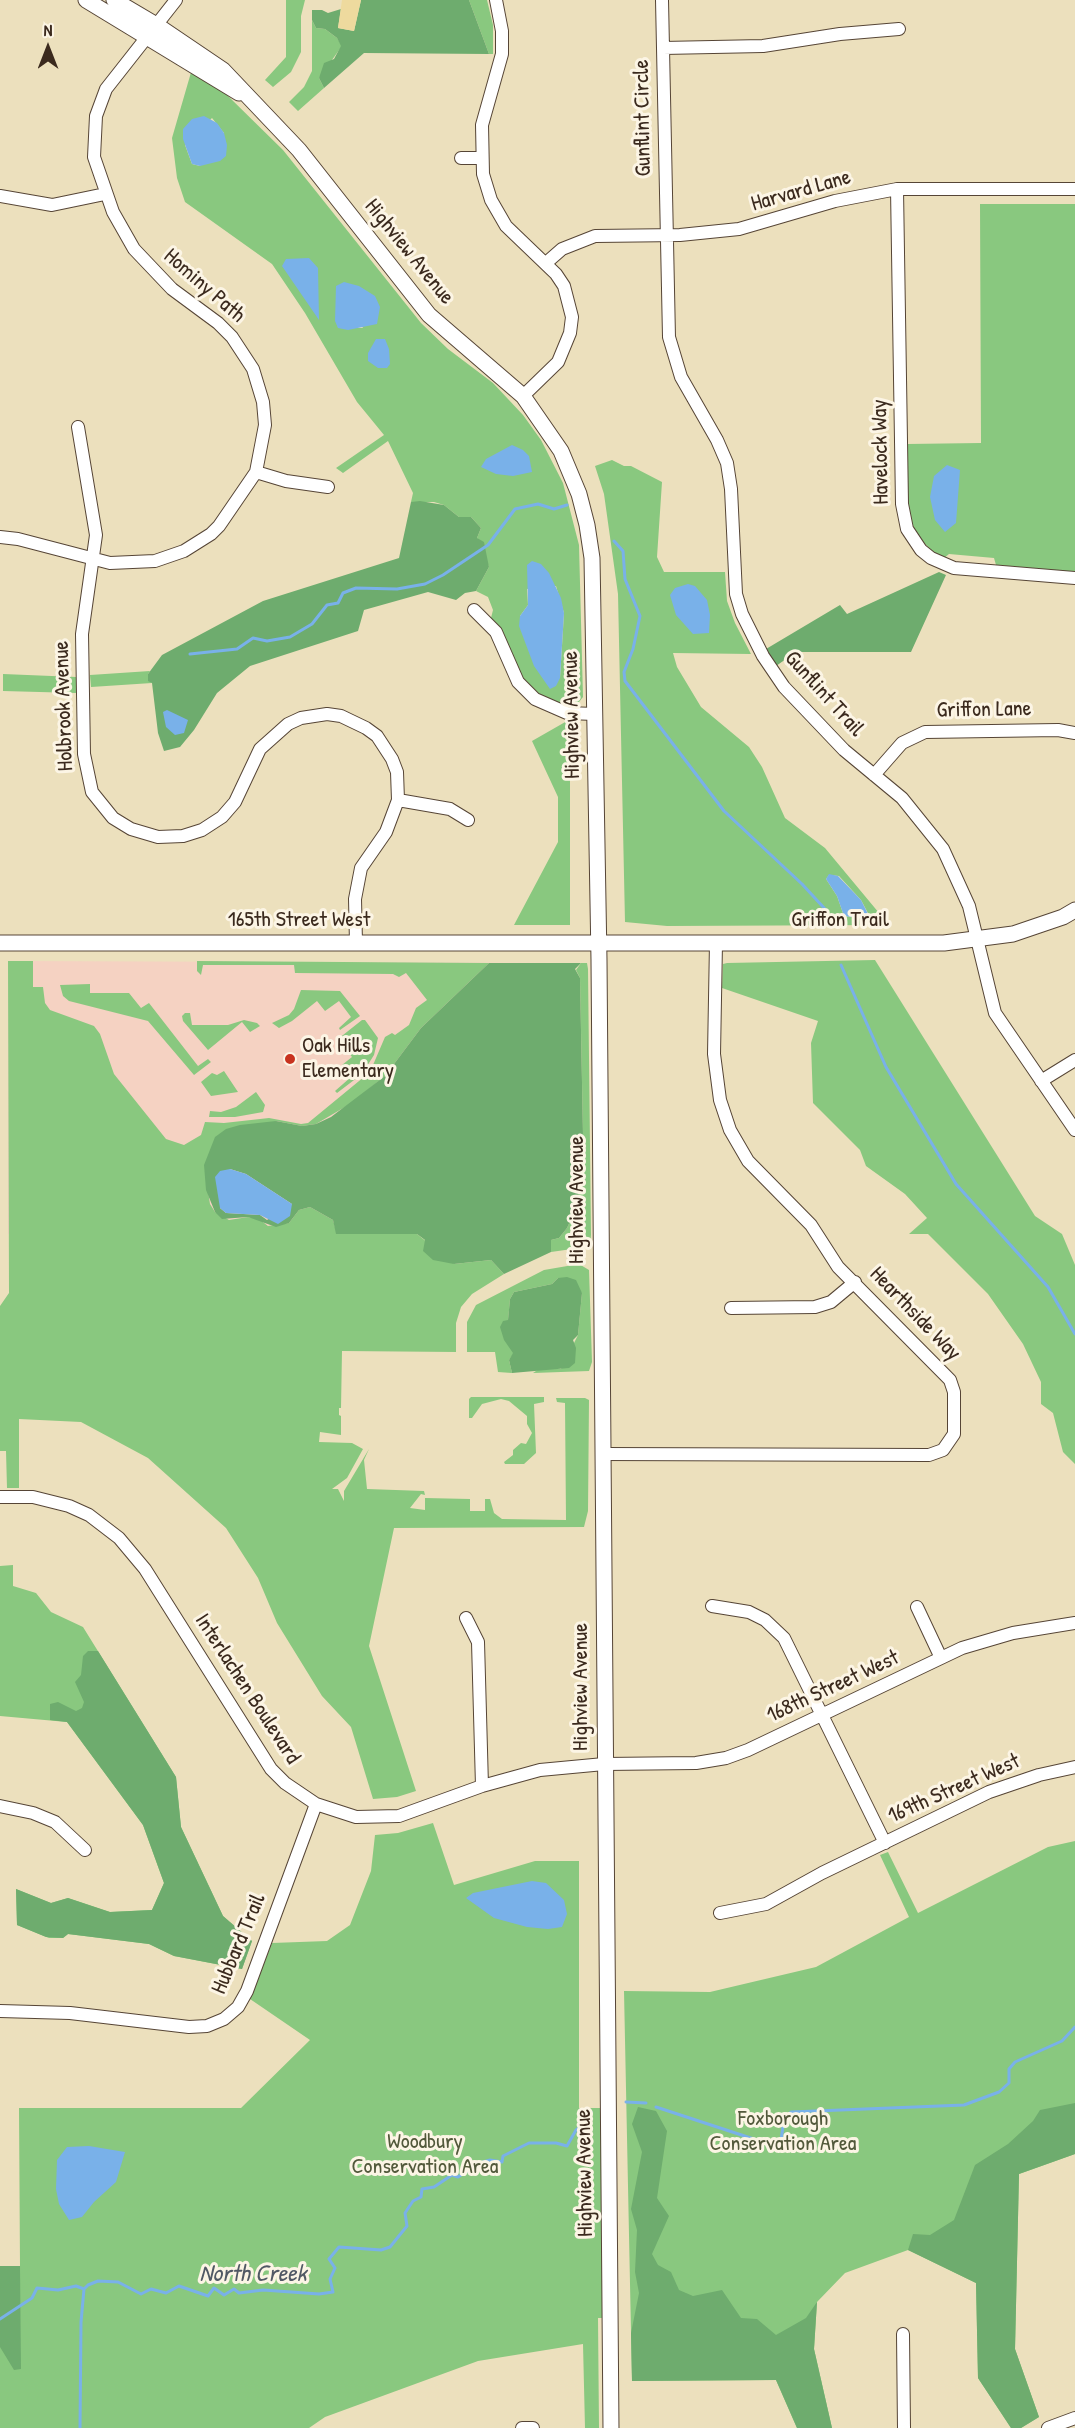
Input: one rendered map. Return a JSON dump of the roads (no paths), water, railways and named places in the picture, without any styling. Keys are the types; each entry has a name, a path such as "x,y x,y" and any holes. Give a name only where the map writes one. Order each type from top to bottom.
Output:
{"street":[{"name":"Highview Avenue","path":"86,0 250,98"},
{"name":"Highview Avenue","path":"114,0 158,26 223,70 299,150 429,315 523,396 561,450 579,494 587,525 592,558 599,942 611,2428"},
{"name":"Hominy Path","path":"0,537 18,539 110,563 141,563 170,557 193,546 219,526 256,472 265,425 263,402 253,369 244,352 218,323 172,289 145,262 123,230 105,194 94,157 96,116 113,77 158,26 176,0"},
{"path":"496,0 502,31 502,54 482,125 481,158 486,187 499,215 517,239 556,274 567,293 572,317 570,333 558,362 523,396"},
{"name":"Gunflint Circle","path":"662,0 666,235"},
{"path":"663,48 763,46 840,34 899,29"},
{"path":"461,158 481,158"},
{"name":"Harvard Lane","path":"546,263 562,249 595,236 666,235 740,229 835,201 897,189 1075,189"},
{"name":"Havelock Way","path":"897,189 902,504 907,529 921,550 931,558 954,568 1075,578"},
{"path":"0,196 52,205 105,194"},
{"name":"Gunflint Trail","path":"666,235 671,344 681,377 717,440 727,463 731,489 736,594 742,614 761,654 784,687 844,750 917,814 943,849 961,884 978,940 995,1012 1075,1130"},
{"name":"Holbrook Avenue","path":"78,427 95,521 93,559 82,634 84,754 92,792 113,818 131,829 158,837 183,836 202,830 222,817 235,802 266,741 288,724 301,718 327,714 355,722 376,736 392,759 398,780 398,800 392,822 361,868 355,899 356,943"},
{"path":"256,472 286,481 328,487"},
{"path":"474,610 496,632 518,682 535,699 567,713 595,714"},
{"name":"Griffon Lane","path":"874,775 902,742 925,732 1058,730 1075,733"},
{"path":"398,800 450,809 468,820"},
{"name":"Griffon Trail","path":"599,942 944,944 978,940 1038,926 1075,909"},
{"name":"165th Street West","path":"0,943 599,942"},
{"name":"Hearthside Way","path":"602,1454 939,1453 947,1447 954,1434 952,1386 945,1374 838,1267 811,1225 759,1175 730,1130 720,1100 715,1064 716,944"},
{"path":"1041,1081 1075,1060"},
{"path":"731,1308 815,1308 831,1302 855,1282"},
{"name":"Interlachen Boulevard","path":"0,1497 33,1497 69,1506 89,1515 119,1538 145,1569 271,1769 285,1783 316,1804 356,1816 399,1816 482,1786 540,1770 604,1764"},
{"path":"712,1606 749,1612 777,1630 791,1649 885,1843"},
{"path":"917,1607 941,1658"},
{"path":"466,1618 478,1642 482,1786"},
{"name":"168th Street West","path":"604,1764 696,1763 726,1758 941,1658 993,1638 1075,1623"},
{"name":"169th Street West","path":"720,1913 766,1904 997,1789 1075,1767"},
{"name":"Hubbard Trail","path":"0,2011 53,2012 189,2027 207,2026 224,2019 238,2007 247,1991 316,1804"},
{"path":"0,1806 33,1813 55,1822 85,1850"},
{"path":"903,2334 904,2428"},
{"path":"1048,2428 1075,2418"},
{"path":"522,2428 533,2428"}],"water":[{"path":"204,116 217,123 224,133 227,145 226,156 220,161 200,166 192,164 183,139 183,129 192,119"},
{"path":"309,258 318,268 319,320 282,266 286,259"},
{"path":"344,282 359,286 375,296 380,307 377,324 348,330 338,328 335,321 336,286"},
{"path":"376,339 385,339 389,349 390,364 387,368 378,368 368,361 368,353"},
{"path":"512,445 529,456 532,472 513,476 496,474 481,467 486,459"},
{"path":"947,465 960,470 956,523 945,532 935,520 930,497 934,476"},
{"path":"532,561 541,564 549,573 561,598 564,613 560,678 556,686 550,689 534,666 519,626 520,616 528,605 527,565"},
{"path":"688,584 695,586 707,600 710,615 709,633 693,634 676,615 670,595 675,588"},
{"path":"167,710 188,720 184,733 175,735 166,727 163,712"},
{"path":"829,874 838,876 861,900 869,916 866,919 844,916 837,896 826,879"},
{"path":"230,1169 246,1174 292,1204 290,1216 278,1224 260,1215 226,1213 220,1208 215,1177 220,1171"},
{"path":"532,1881 546,1883 564,1900 567,1914 562,1927 548,1929 527,1927 494,1918 466,1898 473,1893"},
{"path":"89,2146 125,2152 116,2182 94,2202 82,2217 69,2220 59,2204 56,2189 57,2160 67,2147"}],"waterway":[{"path":"190,654 237,649 253,638 267,641 290,637 312,624 327,605 338,603 343,593 356,588 397,589 425,584 443,575 488,545 515,509 538,504 554,509 567,505"},
{"path":"614,541 623,551 625,579 640,616 633,649 624,672 625,681 724,811 802,884 825,909 827,919"},
{"path":"841,965 886,1067 956,1184 1048,1287 1075,1334"},
{"name":"North Creek","path":"656,2107 772,2145 781,2140 784,2120 791,2112 964,2105 999,2092 1009,2083 1009,2069 1015,2062 1062,2041 1075,2027"},
{"name":"North Creek","path":"626,2102 646,2103"},
{"name":"North Creek","path":"80,2428 81,2322 84,2289 88,2285 98,2281 118,2282 141,2294 151,2289 166,2293 179,2286 208,2296 214,2288 224,2295 234,2289 239,2293 263,2290 319,2294 333,2292 330,2279 335,2268 329,2259 339,2247 381,2250 390,2247 407,2226 405,2213 413,2201 421,2197 422,2189 434,2187 452,2175 458,2177 480,2163 490,2160 502,2162 503,2156 529,2143 556,2143 567,2146 576,2130 586,2123 591,2112"},
{"path":"0,2319 32,2298 37,2288 58,2290 76,2286 84,2289"}],"place":[{"name":"Oak Hills Elementary","path":"290,1059"}],"park label":[{"name":"Foxborough Conservation Area","path":"783,2132"},
{"name":"Woodbury Conservation Area","path":"425,2154"}]}
